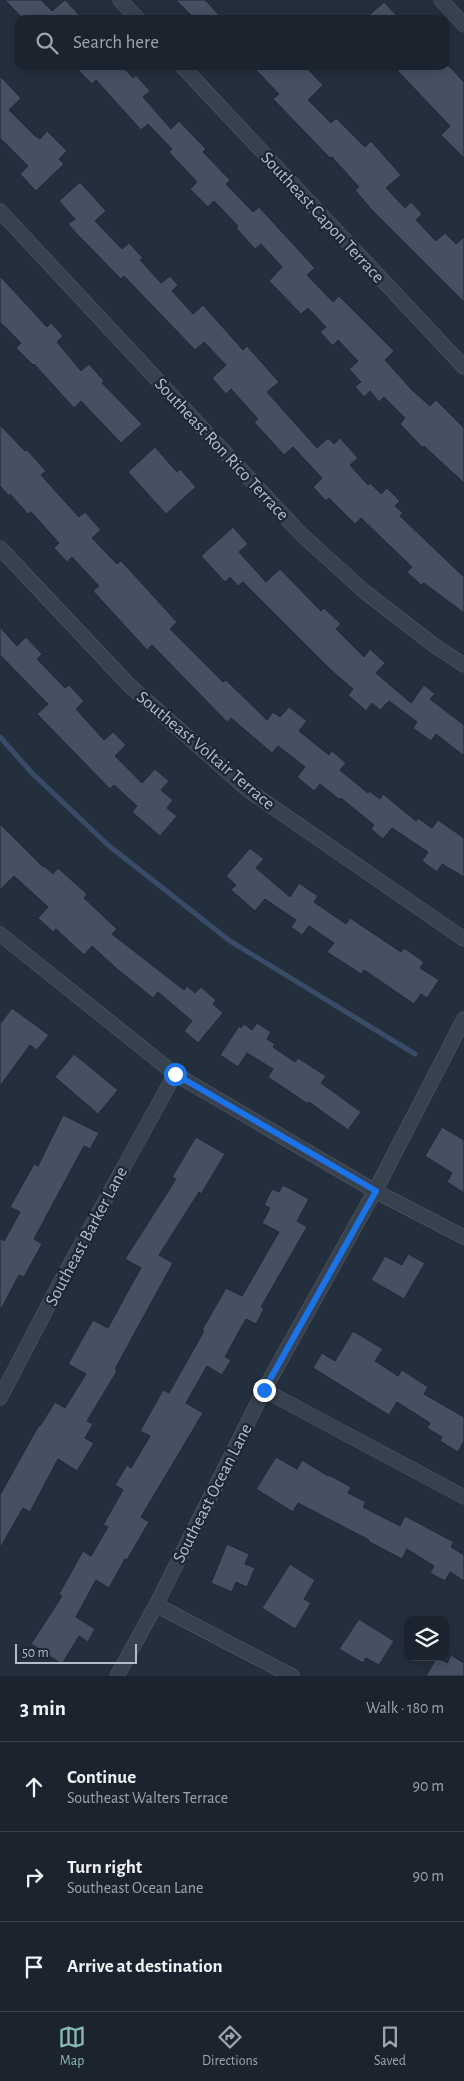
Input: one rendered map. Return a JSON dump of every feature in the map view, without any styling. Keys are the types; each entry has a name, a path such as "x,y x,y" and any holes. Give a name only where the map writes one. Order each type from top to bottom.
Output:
{"street":[{"path":"120,0 134,15"},
{"path":"442,0 464,25"},
{"name":"Southeast Capon Terrace","path":"186,70 464,367"},
{"name":"Southeast Ron Rico Terrace","path":"0,211 302,534 364,592 435,646 464,665"},
{"name":"Southeast Voltair Terrace","path":"0,548 130,686 248,790 464,939"},
{"path":"0,934 175,1074 376,1191 464,1237"},
{"name":"Southeast Ocean Lane","path":"118,1676 156,1605 264,1390 376,1191 464,1019"},
{"name":"Southeast Barker Lane","path":"0,1398 66,1272 175,1074"},
{"path":"264,1390 464,1497"},
{"path":"156,1605 292,1676"}],"building":[{"path":"5,0 41,0 52,11 65,0 79,15 19,15"},
{"path":"176,0 205,0 219,15 191,15"},
{"path":"384,2 396,15 369,15"},
{"path":"449,66 464,82 464,158 441,135 450,126 397,70 449,70"},
{"path":"78,70 126,70 133,78 136,75 150,91 143,97 171,129 179,121 206,149 203,152 230,180 226,184 253,212 259,207 315,268 307,275 333,302 339,296 394,351 385,360 412,390 430,406 436,400 464,428 464,483 424,446 423,448 400,424 405,418 384,397 379,402 370,391 364,397 355,387 361,382 349,369 358,361 338,340 333,346 320,332 326,327 308,308 301,314 269,281 282,267 261,244 255,249 236,228 238,226 214,201 208,207 190,189 197,182 169,152 172,149 148,124 141,130 96,80 92,84"},
{"path":"256,70 309,70 323,85 308,100 331,123 336,118 365,147 371,141 401,175 386,188 405,208 411,202 422,214 416,220 436,241 445,233 456,244 464,237 464,302 371,209 355,190 359,187 332,157 330,158 273,99 279,94"},
{"path":"0,76 21,98 9,110 34,135 40,139 47,131 67,151 59,159 64,164 36,191 20,174 28,166 0,138"},
{"path":"80,182 106,211 95,221 122,249 129,243 143,258 140,260 161,283 170,276 178,285 172,291 193,314 203,305 243,350 247,346 279,382 267,392 317,448 328,438 334,444 340,438 358,458 350,465 368,485 370,483 381,494 387,488 400,501 395,506 403,513 400,516 464,577 464,613 424,583 421,585 407,572 412,567 361,518 355,524 329,498 326,501 313,487 322,478 293,447 284,455 254,422 258,419 231,389 226,394 212,378 226,365 204,342 195,350 124,276 121,279 76,233 68,224 75,219 59,201"},
{"path":"0,276 47,327 51,323 63,336 57,342 81,371 89,364 104,381 102,383 142,424 121,443 81,401 74,408 34,364 16,348 21,343 0,322"},
{"path":"0,425 46,471 41,475 79,517 85,512 101,530 92,538 117,564 121,561 177,622 170,629 223,682 226,680 267,720 273,712 280,717 289,707 307,721 299,731 329,755 332,751 346,763 340,770 368,793 369,791 380,799 383,794 416,821 418,818 432,828 438,820 464,838 464,877 442,864 437,872 422,861 428,852 392,828 383,839 371,829 374,825 341,798 340,800 320,784 314,791 297,777 305,767 278,746 272,753 231,718 227,722 152,645 147,650 93,591 99,586 72,557 67,562 54,548 59,543 31,512 28,514 0,486"},
{"path":"155,447 177,472 180,469 196,487 166,514 128,472"},
{"path":"233,527 248,544 239,552 266,582 280,569 321,611 324,608 341,624 336,629 364,657 370,649 385,663 376,673 411,703 424,685 435,694 430,699 464,725 464,756 436,734 431,741 413,728 417,722 389,701 380,710 372,703 366,711 348,695 353,689 331,670 243,582 238,586 230,577 225,582 201,556"},
{"path":"0,627 17,646 26,637 42,654 37,659 65,688 69,685 84,701 76,709 104,740 113,732 126,745 115,756 142,783 155,769 169,781 161,790 173,800 167,808 177,816 160,836 132,812 137,806 114,785 110,789 37,714 48,704 0,655"},
{"path":"0,824 43,867 53,874 58,868 87,894 84,898 117,929 112,934 184,990 187,986 195,993 201,987 216,1000 213,1004 223,1013 198,1043 184,1031 192,1021 158,992 153,998 92,946 84,955 56,929 53,932 38,918 48,907 14,876 0,890"},
{"path":"250,848 264,859 256,868 290,897 299,883 318,896 314,902 346,924 350,918 401,952 404,948 424,962 420,968 439,980 427,998 421,994 414,1004 364,970 361,974 327,952 334,943 309,926 302,935 291,927 296,920 265,899 255,911 231,890 236,885 226,876"},
{"path":"12,1008 49,1035 37,1050 30,1045 0,1086 0,1024"},
{"path":"257,1023 271,1032 267,1039 275,1044 273,1047 295,1062 298,1058 326,1076 321,1083 361,1112 348,1130 309,1102 308,1104 268,1077 273,1069 247,1053 238,1067 220,1055 239,1026 241,1028 244,1024 252,1030"},
{"path":"74,1054 118,1090 98,1114 55,1077"},
{"path":"63,1115 99,1133 90,1149 84,1146 34,1239 42,1244 24,1277 19,1275 0,1311 0,1238 4,1241 20,1212 10,1207 34,1164 38,1166"},
{"path":"442,1127 464,1140 464,1193 447,1182 452,1173 425,1156"},
{"path":"196,1137 225,1154 201,1194 199,1192 159,1255 173,1263 115,1369 117,1371 87,1421 93,1424 85,1438 94,1443 77,1471 58,1459 30,1512 23,1508 0,1548 0,1495 39,1425 55,1402 65,1408 86,1374 68,1364 93,1320 108,1328 141,1268 125,1259 176,1179 172,1177"},
{"path":"283,1185 309,1199 297,1221 307,1227 261,1307 264,1309 256,1324 246,1319 225,1357 231,1360 222,1375 207,1366 186,1403 203,1413 141,1517 149,1522 127,1560 125,1559 109,1588 96,1580 76,1617 95,1629 88,1642 79,1636 62,1664 31,1644 62,1596 59,1594 83,1551 91,1556 108,1527 103,1525 123,1490 115,1485 127,1465 131,1468 150,1436 140,1431 163,1390 169,1393 226,1288 242,1296 279,1232 262,1223 270,1208 264,1205 272,1189 279,1192"},
{"path":"408,1254 425,1263 404,1299 371,1280 385,1256 402,1265"},
{"path":"353,1331 383,1349 375,1361 398,1376 402,1370 428,1387 424,1394 464,1417 464,1441 458,1452 440,1441 442,1437 427,1428 430,1423 397,1402 389,1415 313,1368 322,1353 335,1361"},
{"path":"276,1457 297,1469 302,1460 351,1487 348,1493 366,1502 363,1507 400,1526 405,1516 454,1542 451,1547 464,1555 464,1581 450,1572 445,1581 430,1573 434,1566 407,1549 402,1559 298,1503 293,1512 256,1489"},
{"path":"227,1544 249,1554 245,1564 255,1568 247,1587 236,1582 232,1592 211,1583"},
{"path":"290,1564 315,1580 304,1599 311,1603 295,1629 262,1608"},
{"path":"359,1619 394,1641 379,1665 366,1658 363,1663 339,1649"},
{"path":"451,1655 464,1663 464,1676 426,1676 435,1661 447,1663"}],"waterway":[{"path":"0,737 32,773 108,845 230,941 415,1054"}],"route":[{"path":"175,1074 376,1191 264,1390"}]}
